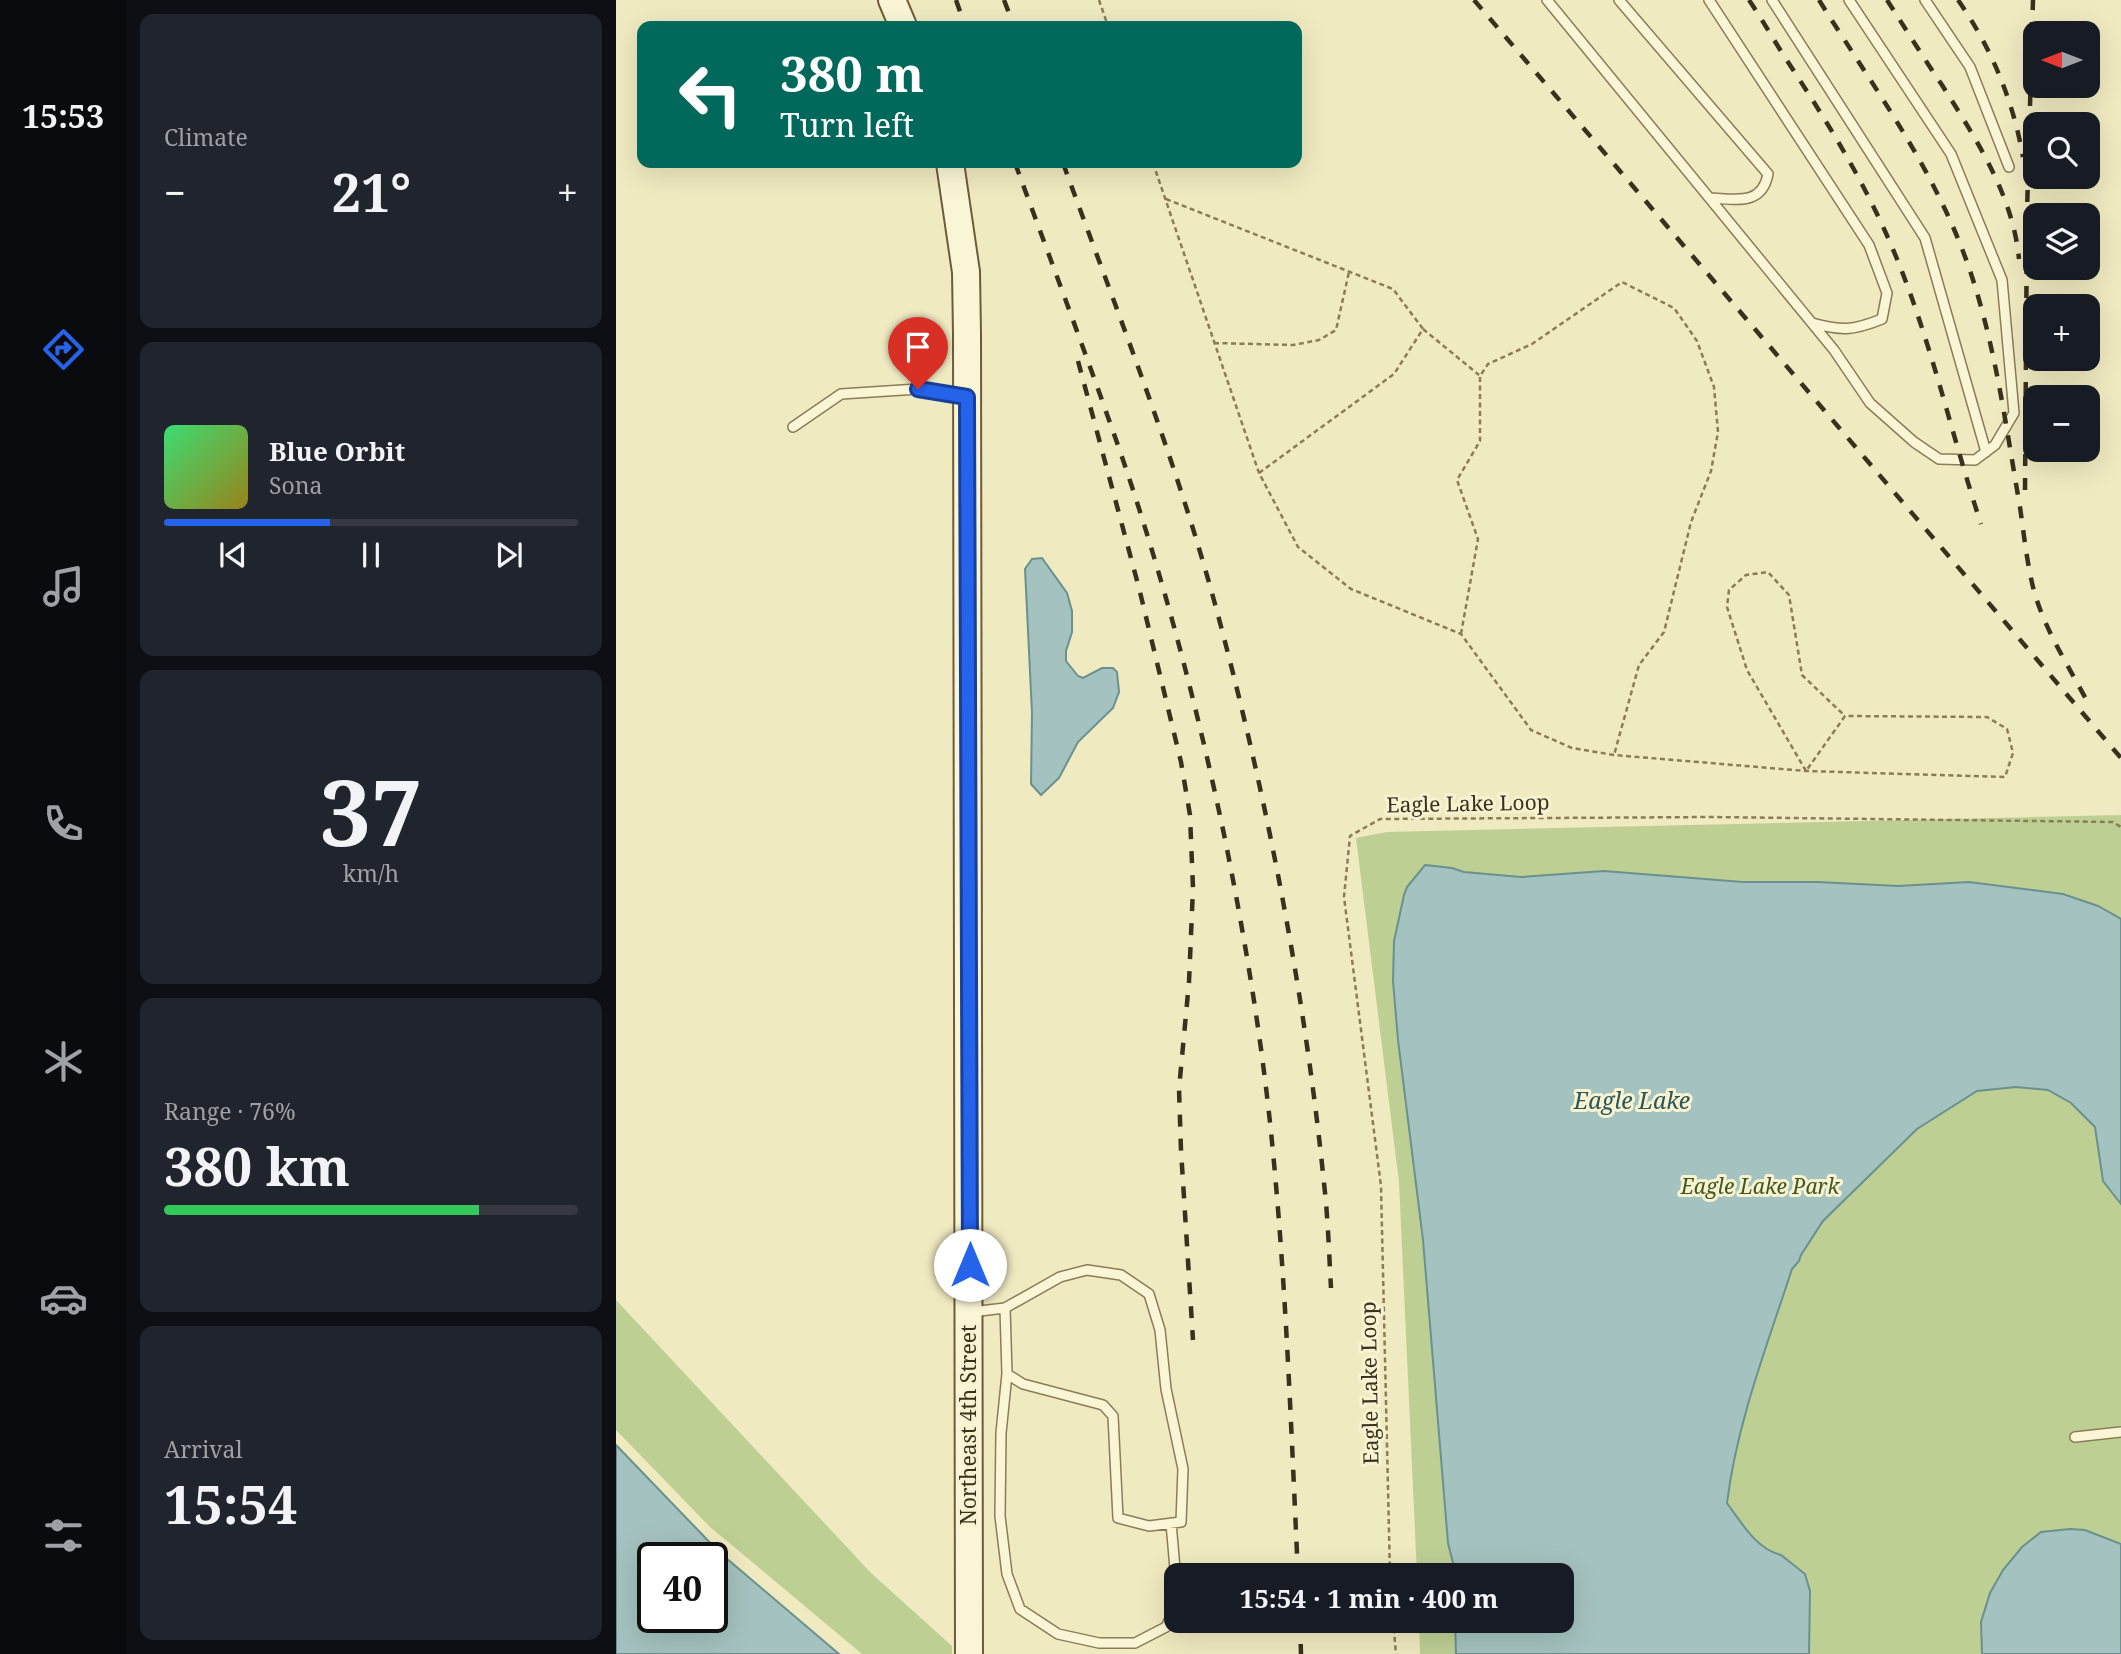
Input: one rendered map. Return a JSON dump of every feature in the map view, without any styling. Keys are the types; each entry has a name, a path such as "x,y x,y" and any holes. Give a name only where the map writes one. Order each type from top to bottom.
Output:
{"street":[{"path":"892,0 901,21"},
{"name":"Northeast 4th Street","path":"951,168 966,272 969,1654"}],"lane":[{"path":"1547,0 1834,350 1870,403 1914,442 1939,459 1975,460 1995,445 2014,413 2002,280 1951,154 1849,0"},
{"path":"1619,0 1768,174 1766,186 1757,195 1743,199 1710,198"},
{"path":"1709,0 1869,245 1887,293 1882,319 1867,325 1839,330 1812,323"},
{"path":"1772,0 1925,238 1986,452"},
{"path":"1925,0 1970,67 2009,167"},
{"path":"793,427 841,394 918,389 967,397"},
{"path":"970,1312 1005,1308 1060,1277 1087,1270 1121,1275 1149,1294 1160,1331 1166,1389 1183,1469 1181,1522 1149,1525 1118,1518 1113,1416 1103,1405 1023,1384 1007,1374"},
{"path":"1005,1308 1007,1374 1001,1433 1000,1516 1007,1574 1020,1609 1058,1634 1099,1643 1135,1643 1164,1628"},
{"path":"2075,1437 2121,1432"},
{"path":"1171,1524 1174,1563"}],"path":[{"path":"1099,0 1106,21"},
{"path":"1155,168 1259,473 1298,547 1351,589 1461,634 1531,730 1572,748 1614,755 1806,771 2006,777 2013,753 2007,729 1987,717 1845,716 1802,674 1789,595 1768,572 1746,575 1730,590 1727,607 1747,670 1806,771"},
{"path":"1165,199 1393,289 1423,329 1480,376"},
{"path":"1214,343 1293,345 1319,340 1336,330 1349,272"},
{"path":"1461,634 1478,539 1457,480 1480,441 1480,376 1488,364 1532,344 1622,282 1674,308 1697,341 1713,387 1718,432 1712,471 1691,522 1664,632 1639,665 1614,755"},
{"path":"1259,473 1394,374 1423,329"},
{"path":"1806,771 1845,716"},
{"name":"Eagle Lake Loop","path":"1390,1563 1381,1186 1344,897 1350,836 1380,819 1712,817 2113,822 2121,827"},
{"path":"1394,1633 1396,1654"}],"green space":[{"name":"Eagle Lake Park","path":"2121,815 2121,1654 1420,1654 1419,1633 1574,1633 1574,1563 1416,1563 1399,1182 1356,838 1387,832"},
{"path":"616,1300 871,1573 952,1646 952,1654 862,1654 709,1526 616,1430"}],"water":[{"path":"1042,558 1067,593 1072,611 1072,632 1066,661 1078,676 1083,678 1102,668 1113,668 1117,672 1119,692 1113,708 1078,742 1059,778 1041,795 1031,784 1032,713 1025,569 1032,559"},
{"name":"Eagle Lake","path":"1425,865 1464,872 1521,877 1604,871 1743,882 1898,886 1969,882 2063,894 2098,906 2121,919 2121,1204 2103,1181 2095,1127 2071,1103 2048,1090 2016,1087 1977,1091 1917,1129 1823,1221 1792,1269 1745,1414 1727,1503 1757,1541 1805,1574 1810,1591 1809,1654 1456,1654 1455,1633 1574,1633 1574,1563 1453,1563 1448,1543 1423,1240 1393,981 1394,941 1407,887"},
{"path":"616,1445 709,1542 637,1542 637,1633 728,1633 728,1560 839,1654 616,1654"},
{"path":"2085,1530 2121,1544 2121,1654 1982,1654 1981,1622 1990,1593 2003,1570 2022,1547 2041,1532"}],"railway":[{"path":"956,0 963,21"},
{"path":"1004,0 1012,21"},
{"path":"1474,0 2121,758"},
{"path":"1749,0 1832,131 1886,232 1921,324 1981,524"},
{"path":"1819,0 1926,171 1960,244 1974,283 1995,366 2034,591 2051,633 2087,701"},
{"path":"1887,0 1955,105 1991,168 2009,212 2019,259"},
{"path":"1958,0 1981,36 1999,75 2013,115 2023,157"},
{"path":"2025,490 2027,212 2033,0"},
{"path":"1017,168 1109,420 1153,552 1193,698 1226,844 1252,987 1271,1132 1284,1298 1297,1563"},
{"path":"1065,168 1181,492 1234,675 1267,819 1306,1037 1325,1196 1331,1288"},
{"path":"1078,361 1139,588 1181,762 1190,815 1193,888 1189,982 1179,1089 1193,1340"},
{"path":"1300,1633 1301,1654"}],"route":[{"path":"918,389 967,397 970,1265"}]}
